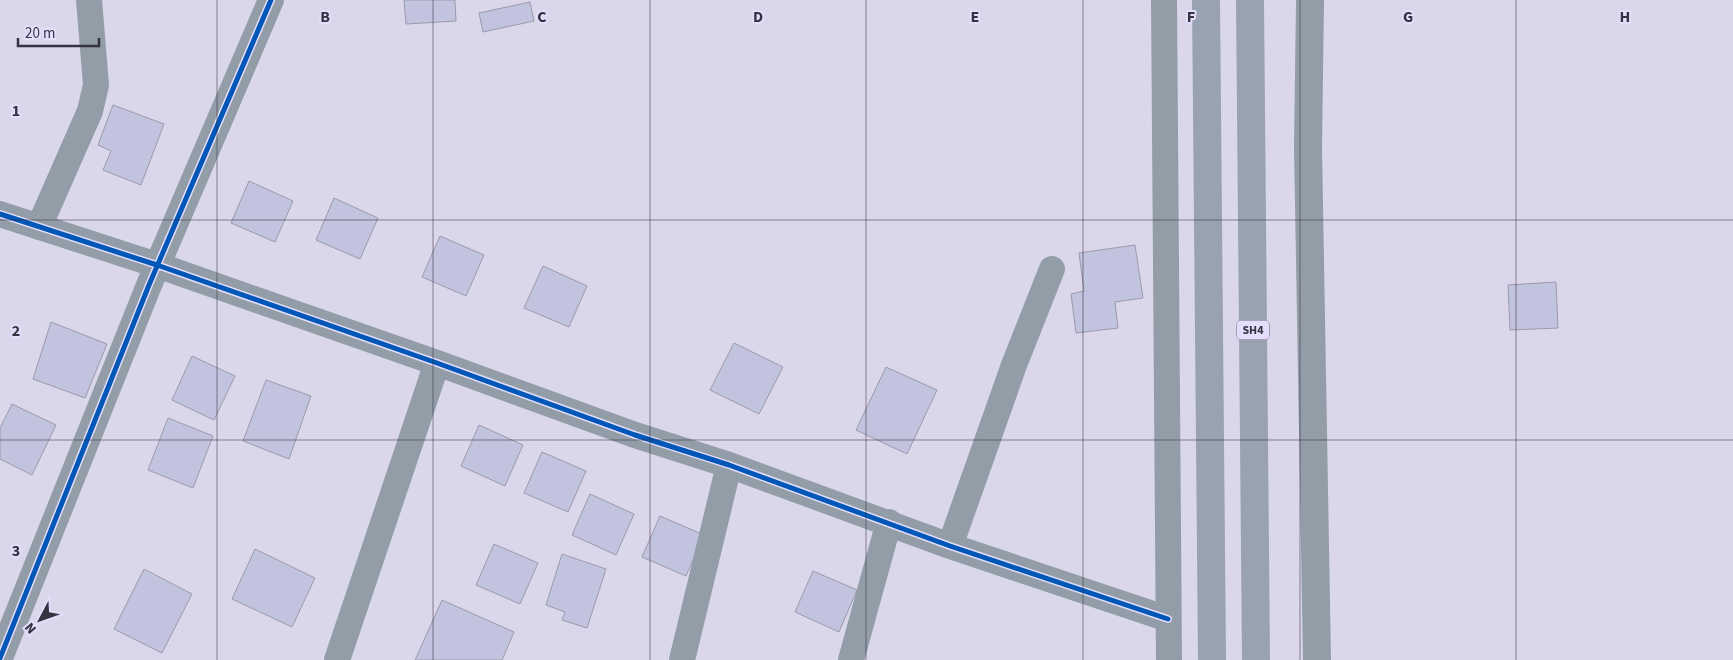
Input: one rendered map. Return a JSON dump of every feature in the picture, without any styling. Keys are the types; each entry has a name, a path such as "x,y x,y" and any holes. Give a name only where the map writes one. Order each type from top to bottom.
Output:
{"highway":[{"path":"1206,0 1212,660"},
{"name":"SH4","path":"1250,0 1256,660"}],"street":[{"path":"40,226 90,111 96,86 89,0"},
{"path":"0,658 158,265 271,0"},
{"path":"1164,0 1169,660"},
{"path":"1310,0 1308,148 1317,660"},
{"path":"0,214 158,265 635,435 729,465 889,522 950,546 1168,619"},
{"path":"950,546 1014,365 1052,268"},
{"path":"337,660 437,363"},
{"path":"682,660 729,465"},
{"path":"851,660 889,522"}],"building":[{"path":"404,0 455,0 456,21 406,24"},
{"path":"530,2 534,21 483,32 479,13"},
{"path":"113,105 164,124 141,185 103,170 111,151 98,145"},
{"path":"249,181 293,201 275,242 231,223"},
{"path":"334,198 378,218 360,259 316,240"},
{"path":"440,236 484,255 466,296 422,277"},
{"path":"1135,245 1143,298 1115,302 1118,328 1076,333 1071,294 1084,291 1079,253"},
{"path":"543,266 587,286 569,327 524,308"},
{"path":"1556,282 1558,328 1510,330 1508,285"},
{"path":"51,322 107,344 85,398 33,379"},
{"path":"734,343 783,367 759,414 710,390"},
{"path":"192,356 235,376 214,420 172,400"},
{"path":"886,367 937,390 907,454 856,430"},
{"path":"266,380 311,396 289,459 243,441"},
{"path":"12,404 56,425 32,475 0,459 0,428"},
{"path":"168,418 213,436 193,488 148,470"},
{"path":"479,425 523,445 505,486 461,466"},
{"path":"542,452 586,471 568,512 524,493"},
{"path":"590,494 634,514 616,555 572,535"},
{"path":"660,516 704,535 686,576 642,557"},
{"path":"494,544 538,563 520,604 476,585"},
{"path":"255,549 315,578 292,627 232,599"},
{"path":"562,554 606,569 587,628 562,620 565,612 546,605"},
{"path":"144,569 192,594 162,653 114,629"},
{"path":"813,571 857,590 839,632 795,612"},
{"path":"442,600 514,632 502,660 415,660"}],"cycle path":[{"path":"0,658 149,285 271,0"},
{"path":"0,214 157,265 635,435 729,465 950,546 1168,619"}]}
